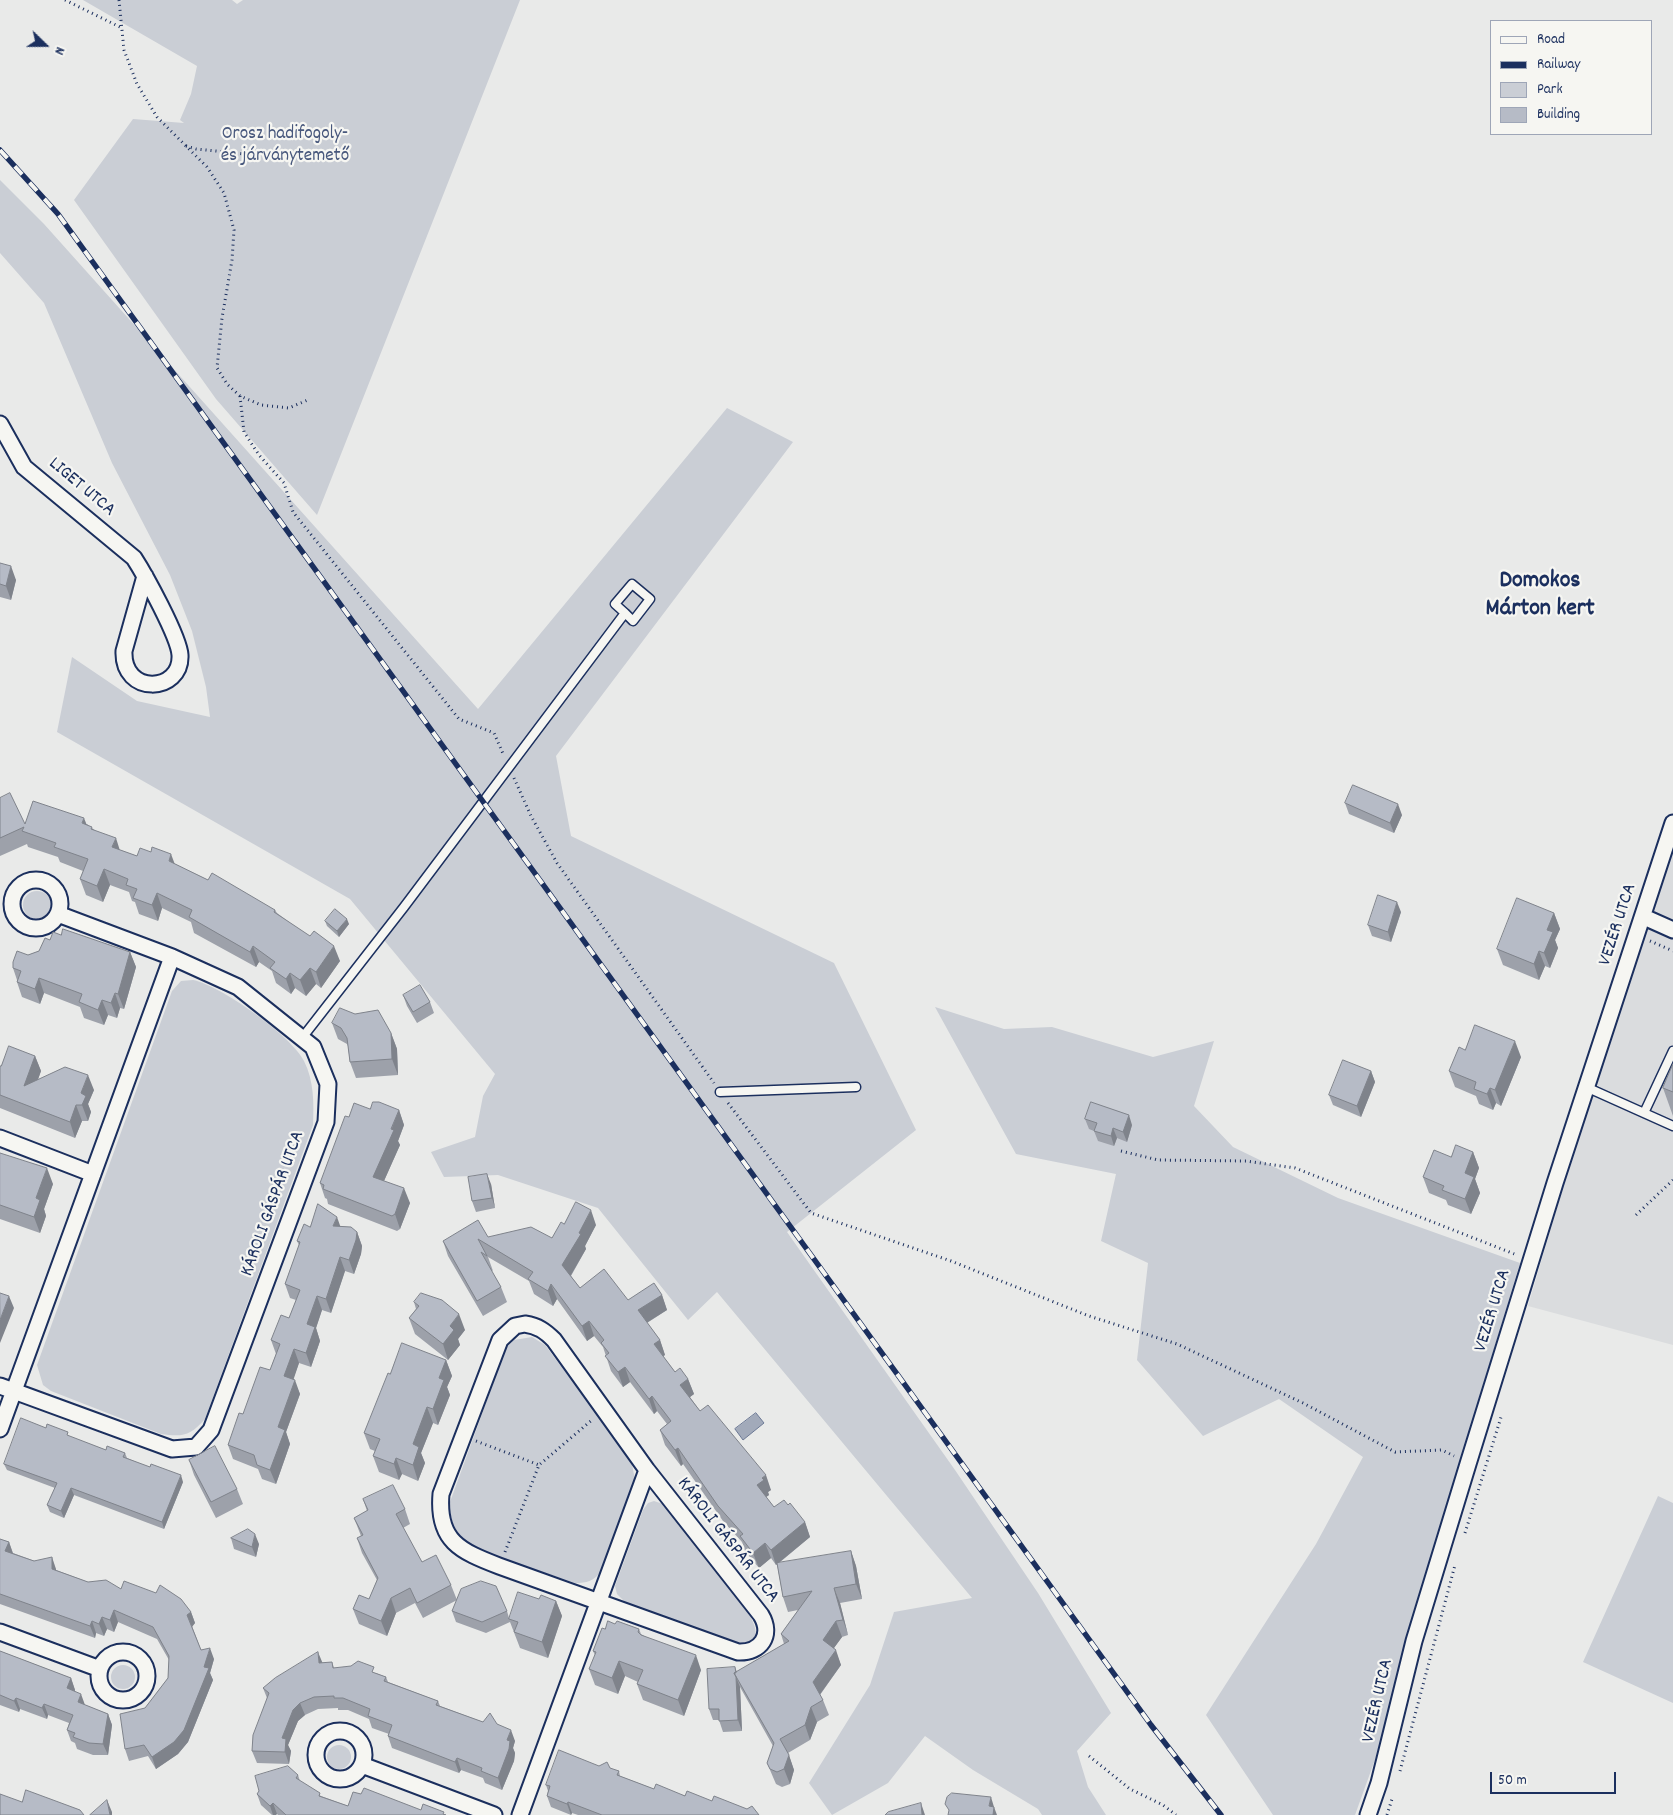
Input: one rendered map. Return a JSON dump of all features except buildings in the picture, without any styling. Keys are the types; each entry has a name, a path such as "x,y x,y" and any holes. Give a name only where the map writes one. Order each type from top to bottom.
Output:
{"street":[{"name":"LIGET UTCA","path":"0,424 24,467 134,558 145,576 180,654 177,670 172,676 166,681 150,685 135,680 129,674 123,660 145,576"},
{"name":"VEZÉR UTCA","path":"1368,1815 1380,1783 1414,1641 1468,1464 1586,1087 1650,919 1673,823"},
{"name":"KÁROLI GÁSPÁR UTCA","path":"7,1389 172,1449 196,1447 211,1430 326,1122 328,1084 312,1047 238,987 172,957 58,914"},
{"path":"1650,919 1673,930"},
{"path":"0,1429 7,1389 93,1174 172,957"},
{"path":"0,1138 93,1174"},
{"name":"KÁROLI GÁSPÁR UTCA","path":"515,1326 535,1326 546,1332 647,1470 761,1615 766,1631 764,1638 756,1649 748,1652 738,1652 466,1554 454,1544 444,1529 440,1512 441,1494 464,1437 500,1340 515,1326"},
{"name":"KÁROLI GÁSPÁR UTCA","path":"520,1815 647,1470"},
{"path":"0,1632 100,1669"},
{"path":"362,1765 494,1815"}],"lane":[{"path":"632,584 650,599 633,621 625,613 615,604 632,584"},
{"path":"302,1038 324,1012 625,613"},
{"path":"1644,1113 1673,1051"},
{"path":"720,1092 856,1087"},
{"path":"1586,1087 1673,1126"}],"path":[{"path":"65,0 120,27"},
{"path":"119,0 120,27 124,50 137,84 157,117 207,167 224,193 234,230 232,260 222,318 217,368 227,384 240,396 261,405 289,408 310,399"},
{"path":"183,145 196,149 254,155"},
{"path":"240,396 244,432 259,455 284,483 293,512 459,719 494,733 531,816 557,863 720,1092 811,1213 951,1261 1089,1316 1177,1344 1303,1403 1395,1452 1442,1450 1468,1464"},
{"path":"1647,950 1650,941 1650,919"},
{"path":"1650,941 1673,951"},
{"path":"1121,1151 1158,1160 1246,1161 1295,1168 1531,1261"},
{"path":"1636,1215 1673,1180"},
{"path":"499,1566 538,1466 604,1410"},
{"path":"1465,1534 1503,1411"},
{"path":"464,1437 538,1466"},
{"path":"1398,1778 1457,1560"},
{"path":"1089,1756 1130,1789 1164,1805 1176,1815"},
{"path":"1387,1815 1393,1796"}],"shaded area":[{"path":"1673,814 1673,1345 1528,1306"}],"green space":[{"name":"Orosz hadifogoly- és járványtemető","path":"83,0 232,0 237,4 243,0 520,0 317,515 216,399 74,200 133,119 184,123 180,120 191,94 197,66"},
{"path":"0,180 44,224 478,709 727,408 793,442 556,756 571,836 834,963 916,1130 787,1232 955,1470 1038,1593 1111,1713 1077,1751 1088,1787 1106,1815 1042,1815 1038,1809 973,1770 925,1736 888,1783 832,1815 809,1783 870,1685 894,1612 972,1598 717,1292 688,1320 598,1208 498,1175 444,1177 431,1152 475,1137 483,1096 495,1074 350,899 57,732 72,657 137,701 210,717 206,687 192,631 170,575 112,463 44,303 0,253"},
{"path":"37,891 47,895 51,905 47,915 37,919 27,915 23,905 27,895"},
{"path":"193,980 220,991 237,1001 271,1026 297,1051 304,1061 312,1084 313,1125 205,1419 190,1432 175,1435 161,1434 51,1391 43,1385 37,1365 172,991 181,981"},
{"path":"935,1007 1004,1029 1052,1027 1153,1057 1214,1041 1194,1106 1233,1147 1338,1198 1520,1263 1404,1647 1381,1743 1355,1815 1273,1815 1206,1715 1316,1544 1363,1457 1279,1399 1203,1436 1137,1360 1148,1263 1101,1241 1116,1174 1016,1154"},
{"path":"532,1337 545,1345 631,1459 635,1480 601,1572 595,1578 586,1582 575,1583 483,1550 463,1538 456,1530 451,1517 450,1502 506,1348 514,1340"},
{"path":"1658,1496 1673,1503 1673,1703 1583,1662"},
{"path":"654,1501 666,1505 750,1616 756,1632 755,1637 750,1643 737,1645 626,1603 617,1594 615,1586 643,1510 648,1503"},
{"path":"123,1665 132,1668 135,1677 132,1686 123,1689 114,1686 111,1677 114,1668"},
{"path":"339,1745 348,1748 351,1757 348,1766 339,1769 330,1766 327,1757 330,1748"}],"water":[{"path":"756,1413 764,1423 743,1440 735,1429"}],"railway":[{"path":"0,150 58,214 1151,1725 1221,1815"}],"district":[{"name":"Domokos Márton kert","path":"1540,597"}]}
